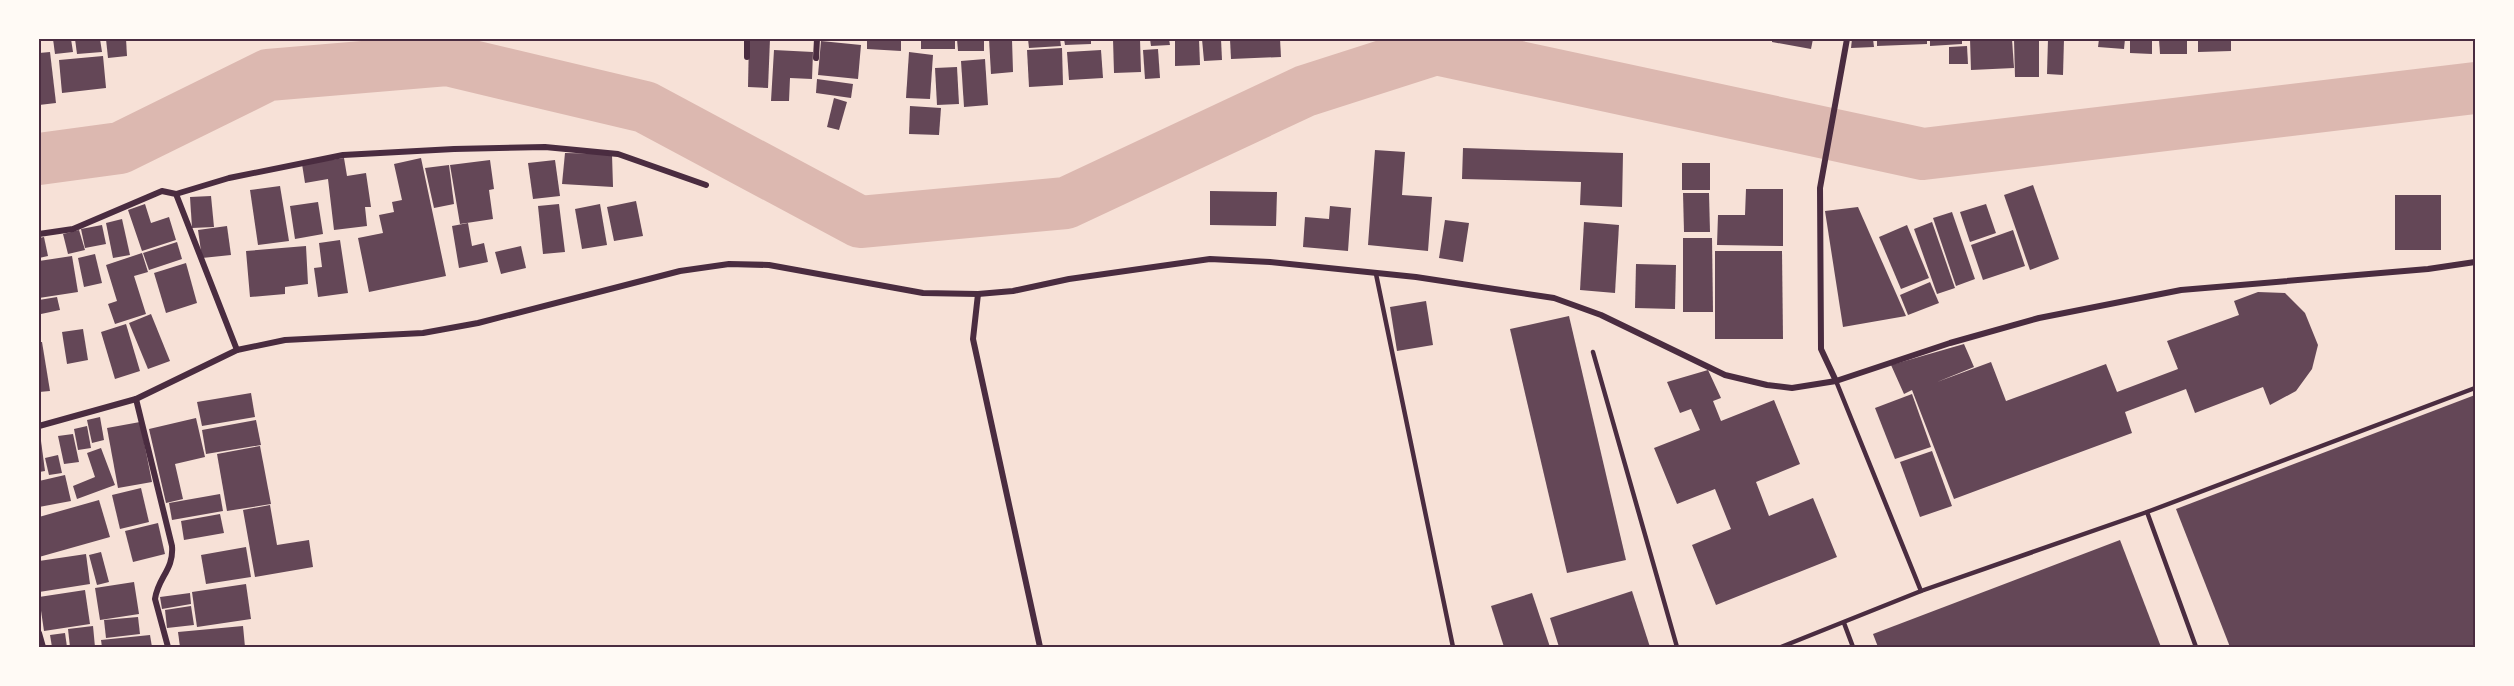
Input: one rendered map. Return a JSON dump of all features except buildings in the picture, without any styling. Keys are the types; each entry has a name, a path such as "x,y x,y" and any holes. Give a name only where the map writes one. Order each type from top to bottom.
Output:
{"street":[{"path":"747,39 747,57"},
{"path":"816,58 817,39"},
{"path":"1836,381 1821,349 1820,188 1846,39"},
{"path":"39,234 73,229 162,191 176,194 230,178 344,155 533,147 618,154 706,185"},
{"path":"176,194 237,350"},
{"path":"39,426 136,399 237,350 285,340 423,333 586,297 680,271 729,264 769,265 923,293 978,294 1013,291 1069,279 1210,259 1270,262 1416,277 1554,298 1600,315 1725,375 1758,383 1792,387 1836,381 1950,343 2038,318 2181,290 2428,269 2475,262"},
{"path":"978,294 974,339 1040,647"},
{"path":"136,399 172,546 173,559 156,591 155,599 168,647"},
{"path":"39,633 43,647"}],"lane":[{"path":"1376,274 1453,647"},
{"path":"1593,352 1677,647"},
{"path":"1836,381 1921,591"},
{"path":"1781,647 1921,591 2147,512 2475,388"},
{"path":"2147,512 2196,647"},
{"path":"1844,623 1853,647"}],"waterway":[{"path":"39,159 120,148 268,75 447,60 645,107 860,222 1066,203 1305,91 1436,49 1923,154 2475,88"}]}
